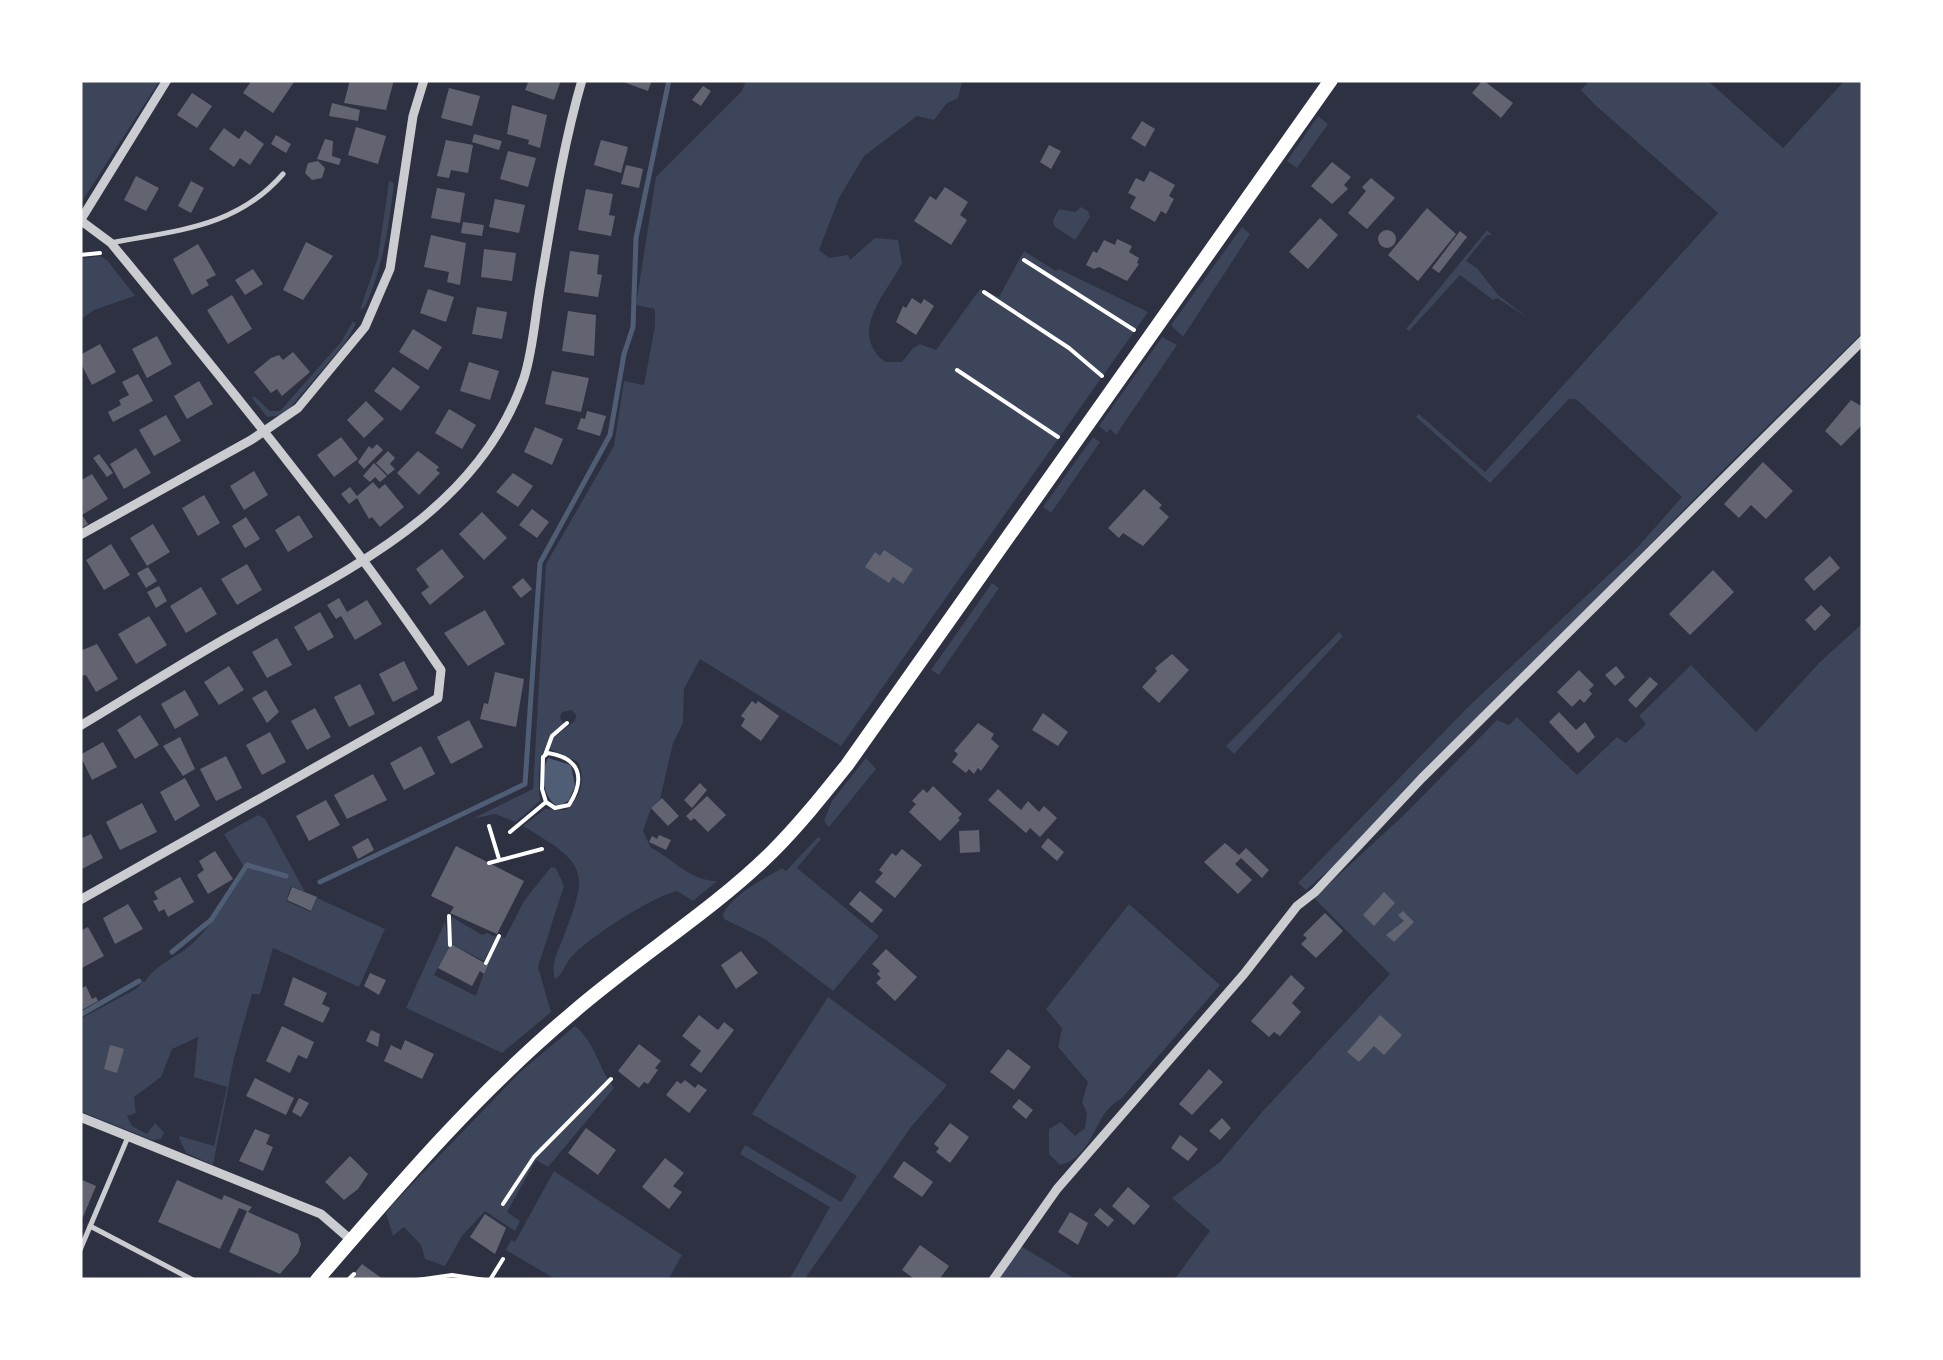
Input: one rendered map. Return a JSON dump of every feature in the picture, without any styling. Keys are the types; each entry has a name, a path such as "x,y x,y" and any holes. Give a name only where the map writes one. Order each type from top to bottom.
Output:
{"main road":[{"path":"316,1280 465,1112 516,1062 771,853 848,766 1331,80"}],"street":[{"path":"80,900 438,698 441,670 366,560 264,432 111,242 80,221 167,80"},
{"path":"80,536 264,432 298,408 366,323 390,269 413,116 424,80"},
{"path":"80,726 366,560 442,505 474,470 510,412 525,375 555,196 582,80"},
{"path":"993,1280 1057,1189 1215,1012 1297,906 1863,340"},
{"path":"80,1117 321,1214 351,1240"}],"lane":[{"path":"111,242 215,223 268,191 282,174"},
{"path":"80,1250 128,1137"},
{"path":"90,1226 193,1280"}],"path":[{"path":"1024,260 1136,331 1144,324"},
{"path":"984,292 1069,348 1103,377"},
{"path":"957,370 1058,438"},
{"path":"545,755 560,755 578,768 580,780 569,805 555,808 546,802 541,764 552,736 567,723"},
{"path":"510,832 546,802"},
{"path":"489,826 499,860"},
{"path":"489,863 542,849"},
{"path":"449,916 450,945"},
{"path":"486,964 500,936"},
{"path":"503,1204 534,1157 611,1079"},
{"path":"417,1280 452,1275 488,1280 502,1259"},
{"path":"344,1279 354,1274"}],"shaded area":[{"path":"80,80 160,80 81,203 80,203"},
{"path":"746,80 962,83 958,98 946,104 934,120 917,116 864,156 839,198 819,250 829,258 848,255 850,260 875,238 898,240 902,263 870,325 874,350 885,362 902,362 920,344 936,350 980,289 999,297 1024,251 1056,271 1059,269 1148,312 841,746 700,659 684,689 683,723 673,743 660,799 651,808 643,831 651,848 690,873 717,881 693,901 677,891 636,910 577,951 555,979 555,960 577,899 577,872 561,851 523,826 545,809 566,810 578,794 582,775 578,762 548,748 553,738 575,721 572,710 562,712 564,724 544,749 539,768 540,801 516,822 495,814 472,819 533,789 546,564 614,446 624,381 644,385 655,309 636,305 656,177 742,91"},
{"path":"1590,80 1707,80 1783,148 1845,80 1863,80 1863,332 1344,857 1306,890 1298,883 1466,709 1636,549 1682,497 1576,399 1569,399 1490,483 1416,417 1419,414 1485,472 1718,213 1594,104 1581,90"},
{"path":"1318,116 1328,124 1297,168 1287,161"},
{"path":"389,181 394,183 384,246 371,292 360,310 378,257"},
{"path":"1081,207 1090,217 1075,240 1054,226 1053,220 1059,209 1075,212"},
{"path":"1242,227 1250,234 1183,337 1171,325"},
{"path":"1487,230 1492,235 1487,235 1466,261 1477,268 1498,295 1528,318 1497,298 1493,300 1460,275 1409,331 1406,329"},
{"path":"100,256 135,296 94,310 80,320 80,259"},
{"path":"353,321 356,324 345,343 289,409 282,415 267,417 252,398 270,411 280,411 341,342"},
{"path":"1162,337 1177,345 1116,435 1110,429 1107,433 1099,426"},
{"path":"1093,437 1100,442 1051,513 1043,507"},
{"path":"992,583 999,588 939,675 931,670"},
{"path":"1863,623 1863,1280 1174,1280 1210,1231 1172,1198 1220,1162 1390,974 1314,898 1405,814 1497,720 1509,725 1517,717 1577,775 1617,737 1626,743 1646,724 1639,716 1691,665 1756,732 1820,662"},
{"path":"1339,632 1343,636 1234,754 1226,746"},
{"path":"548,758 571,765 575,786 569,800 558,807 544,784"},
{"path":"866,758 876,769 829,827 824,821 832,801"},
{"path":"258,815 265,819 305,892 291,886 286,901 311,912 317,898 385,929 359,987 273,948 260,994 252,994 234,1058 213,1165 186,1153 179,1138 214,1146 227,1087 194,1077 198,1037 172,1049 161,1077 134,1097 136,1113 127,1116 132,1126 147,1134 155,1123 164,1132 161,1139 152,1140 80,1111 80,1019 136,989 202,934 246,870 224,834"},
{"path":"818,837 821,839 797,868 879,936 833,991 765,939 724,919 723,914 749,888 782,868 786,871"},
{"path":"551,867 556,868 564,886 538,967 551,1012 502,1053 406,1008 445,922 449,947 434,975 476,996 501,937 505,938 524,901"},
{"path":"1129,904 1220,985 1112,1105 1081,1153 1060,1165 1049,1154 1049,1129 1061,1122 1075,1136 1085,1128 1087,1113 1082,1102 1088,1082 1058,1047 1062,1028 1046,1009"},
{"path":"452,917 482,935 496,937 484,961 451,944"},
{"path":"828,997 947,1085 911,1127 804,1280 789,1280 830,1207 740,1154 745,1145 841,1202 857,1176 752,1114"},
{"path":"575,1026 614,1088 548,1167 536,1160 507,1212 520,1221 515,1231 485,1211 462,1236 445,1266 425,1259 421,1245 404,1227 393,1236 386,1213 393,1204 520,1072"},
{"path":"554,1171 682,1255 668,1280 557,1280 506,1250 511,1240 515,1242"},
{"path":"1019,1245 1077,1280 999,1280"}],"building":[{"path":"252,80 294,82 273,113 243,93"},
{"path":"350,80 394,80 386,110 344,103"},
{"path":"529,80 561,80 554,100 525,90"},
{"path":"618,80 652,80 648,91"},
{"path":"1483,80 1513,103 1501,118 1472,93"},
{"path":"703,86 711,91 701,106 692,100"},
{"path":"449,88 480,96 472,126 441,118"},
{"path":"192,93 212,106 197,128 177,115"},
{"path":"332,103 360,110 358,121 329,116"},
{"path":"512,105 547,115 540,148 528,144 529,140 507,134"},
{"path":"1142,121 1155,129 1145,147 1131,138"},
{"path":"356,127 386,136 378,164 348,155"},
{"path":"224,128 239,139 245,130 264,144 250,165 240,158 234,167 209,149"},
{"path":"474,134 502,141 499,150 472,142"},
{"path":"276,135 291,144 286,153 271,144"},
{"path":"325,139 333,141 332,156 341,159 339,165 317,159"},
{"path":"446,140 473,145 468,173 451,170 449,178 437,176"},
{"path":"601,140 628,147 621,173 594,165"},
{"path":"1049,145 1061,151 1051,169 1040,162"},
{"path":"508,151 536,158 528,187 500,179"},
{"path":"318,161 325,168 322,178 312,180 305,173 308,163"},
{"path":"1332,162 1351,177 1344,185 1348,189 1332,204 1311,186"},
{"path":"626,165 643,169 639,188 621,184"},
{"path":"1150,171 1175,185 1169,196 1174,199 1166,214 1161,211 1155,222 1130,208 1136,197 1128,193 1136,178 1144,182"},
{"path":"136,176 159,188 146,211 124,200"},
{"path":"1371,178 1395,198 1367,229 1348,213"},
{"path":"191,181 204,188 191,213 178,206"},
{"path":"945,187 968,202 960,215 967,220 951,245 914,221 930,196 936,200"},
{"path":"437,188 465,193 460,223 431,218"},
{"path":"586,189 613,194 609,215 615,216 611,236 578,230"},
{"path":"495,199 525,205 519,233 489,227"},
{"path":"1427,208 1456,234 1418,281 1388,255"},
{"path":"1320,218 1338,235 1308,269 1289,252"},
{"path":"463,222 484,225 482,236 461,233"},
{"path":"1387,230 1396,239 1387,248 1378,239"},
{"path":"1460,231 1467,237 1439,273 1432,268"},
{"path":"431,235 466,243 460,285 447,282 449,272 424,267"},
{"path":"1117,239 1132,246 1129,252 1139,258 1127,281 1086,265 1104,240 1115,245"},
{"path":"306,242 333,256 303,300 283,290"},
{"path":"198,244 216,275 206,280 209,285 192,295 173,259"},
{"path":"484,249 516,253 512,281 481,277"},
{"path":"570,251 599,255 597,274 602,275 598,297 564,292"},
{"path":"253,269 263,284 245,295 235,280"},
{"path":"428,289 454,297 446,322 420,313"},
{"path":"232,295 252,329 228,344 207,310"},
{"path":"912,298 921,304 924,299 934,306 916,335 896,322 903,306 906,308"},
{"path":"477,307 507,312 502,339 472,334"},
{"path":"568,311 596,315 594,356 562,351"},
{"path":"413,329 442,347 428,370 399,352"},
{"path":"157,336 172,364 147,378 132,349"},
{"path":"100,344 116,372 92,385 80,355"},
{"path":"293,352 310,372 282,396 277,389 271,393 254,372 271,358 279,355 283,360"},
{"path":"469,362 499,371 490,400 460,391"},
{"path":"393,367 420,387 401,411 374,391"},
{"path":"552,371 589,378 581,412 545,404"},
{"path":"138,374 153,401 113,422 108,412 129,395 122,382"},
{"path":"199,381 213,404 187,419 174,396"},
{"path":"1851,400 1863,407 1863,424 1841,446 1825,431"},
{"path":"366,401 384,419 364,438 347,420"},
{"path":"449,409 476,425 462,449 435,433"},
{"path":"587,411 606,416 600,436 577,429"},
{"path":"166,415 181,441 154,456 139,430"},
{"path":"535,427 563,439 552,465 524,452"},
{"path":"341,437 358,459 334,477 317,455"},
{"path":"377,444 383,450 364,469 358,462 369,446 372,449"},
{"path":"136,448 151,473 124,489 110,464"},
{"path":"388,451 395,458 390,464 395,469 388,475 376,463"},
{"path":"418,451 439,467 436,470 440,473 419,495 397,473"},
{"path":"99,454 113,473 107,477 93,458"},
{"path":"1763,462 1793,491 1766,519 1751,505 1739,518 1724,504"},
{"path":"374,463 387,476 380,482 375,477 370,482 363,476"},
{"path":"254,471 268,495 244,510 230,486"},
{"path":"513,473 533,486 518,507 496,492"},
{"path":"92,474 108,499 82,515 88,524 80,529 80,481"},
{"path":"373,482 379,489 385,484 404,507 380,527 372,517 369,519 357,498 349,504 341,494 350,487 357,496"},
{"path":"1144,489 1169,517 1143,546 1123,533 1119,538 1108,528"},
{"path":"204,495 220,523 198,536 182,508"},
{"path":"532,509 549,522 537,538 519,525"},
{"path":"482,512 507,538 484,560 459,534"},
{"path":"299,515 313,537 288,552 275,530"},
{"path":"246,517 260,539 245,548 232,526"},
{"path":"153,524 170,552 147,566 130,538"},
{"path":"111,544 130,575 104,590 86,560"},
{"path":"442,549 464,577 430,605 421,593 429,587 416,569"},
{"path":"884,550 913,569 903,584 893,577 889,583 865,567 875,552 880,556"},
{"path":"1830,556 1840,568 1814,591 1804,579"},
{"path":"247,564 262,590 237,605 221,579"},
{"path":"148,567 157,581 146,588 137,573"},
{"path":"1713,570 1734,592 1690,635 1669,614"},
{"path":"523,578 532,589 521,598 512,587"},
{"path":"159,586 167,601 156,608 147,592"},
{"path":"201,587 217,614 186,633 170,606"},
{"path":"339,598 347,612 367,600 382,624 355,640 341,616 336,619 327,605"},
{"path":"1821,605 1831,615 1815,631 1805,620"},
{"path":"485,610 505,644 468,666 444,633"},
{"path":"320,612 334,637 308,651 294,627"},
{"path":"149,616 167,645 136,664 118,634"},
{"path":"277,638 292,665 267,678 252,652"},
{"path":"97,644 118,679 96,692 86,675 80,676 80,651"},
{"path":"1172,654 1189,670 1159,703 1142,687 1157,671 1155,668"},
{"path":"404,661 418,689 393,702 379,674"},
{"path":"229,666 244,690 219,705 204,682"},
{"path":"1616,666 1625,677 1615,686 1605,675"},
{"path":"1579,670 1594,685 1584,703 1580,699 1572,707 1557,692"},
{"path":"495,672 524,679 516,727 480,719 484,703 488,704"},
{"path":"1650,677 1658,684 1636,708 1628,700"},
{"path":"360,684 375,714 349,727 334,697"},
{"path":"185,690 199,715 175,729 161,704"},
{"path":"266,690 279,712 267,723 252,698"},
{"path":"752,701 779,716 761,741 741,726 745,719 741,716"},
{"path":"315,708 331,737 307,750 291,721"},
{"path":"1559,712 1576,730 1585,722 1595,737 1578,753 1549,722"},
{"path":"1043,713 1068,732 1058,746 1032,730"},
{"path":"140,715 159,745 135,759 117,730"},
{"path":"469,720 483,747 451,764 437,737"},
{"path":"978,723 994,734 991,739 999,746 981,771 978,768 974,774 969,769 966,773 952,762 958,754 954,751"},
{"path":"270,732 286,762 262,775 246,745"},
{"path":"180,737 195,769 183,776 163,746"},
{"path":"103,742 117,767 92,780 80,755"},
{"path":"421,746 435,774 404,790 390,763"},
{"path":"226,756 242,788 216,801 200,769"},
{"path":"373,774 387,800 347,819 334,795"},
{"path":"185,778 200,806 175,821 160,792"},
{"path":"700,783 707,790 692,808 684,800"},
{"path":"933,786 962,814 940,841 909,812 916,804 912,801 923,789 927,793"},
{"path":"998,789 1021,810 1028,801 1039,812 1044,806 1057,818 1040,837 1030,828 1026,833 988,800"},
{"path":"707,796 726,815 708,832 694,818 691,821 686,816"},
{"path":"662,798 679,816 668,826 651,808"},
{"path":"326,800 340,825 309,841 296,816"},
{"path":"142,803 157,832 120,850 106,822"},
{"path":"979,830 980,852 960,853 959,831"},
{"path":"91,834 103,858 82,869 80,839"},
{"path":"659,835 671,840 666,850 649,842 652,836 657,839"},
{"path":"368,838 374,850 358,859 352,847"},
{"path":"1048,838 1064,852 1057,861 1041,847"},
{"path":"1225,843 1239,855 1246,848 1269,870 1262,878 1241,858 1235,864 1252,880 1238,894 1204,862"},
{"path":"456,846 524,881 497,934 450,913 454,907 431,896"},
{"path":"902,849 922,865 895,898 875,882 892,853 896,856"},
{"path":"215,851 233,879 208,894 197,875 204,870 199,861"},
{"path":"180,877 194,902 168,917 164,909 159,912 153,901 158,899 154,892"},
{"path":"292,887 317,897 311,911 287,900"},
{"path":"860,891 883,910 872,923 849,904"},
{"path":"1384,892 1395,903 1374,926 1363,915"},
{"path":"128,904 143,929 115,944 103,918"},
{"path":"1403,911 1414,922 1394,942 1386,935 1404,921 1398,915"},
{"path":"1325,913 1343,931 1316,958 1301,944 1307,938 1303,935"},
{"path":"88,927 104,956 80,969 80,931"},
{"path":"451,944 488,965 472,986 438,968"},
{"path":"886,949 917,977 895,1001 876,983 881,978 877,974 880,971 872,964"},
{"path":"741,951 758,973 736,989 721,965"},
{"path":"370,973 386,980 379,995 364,986"},
{"path":"1291,975 1305,988 1292,1003 1301,1012 1280,1036 1274,1032 1269,1037 1251,1021"},
{"path":"293,977 327,993 322,1004 330,1008 323,1023 284,1005"},
{"path":"86,986 92,999 96,997 98,1001 80,1011 80,989"},
{"path":"699,1015 718,1030 724,1022 734,1030 701,1073 690,1065 701,1051 682,1036"},
{"path":"1380,1015 1402,1035 1384,1055 1374,1046 1359,1062 1347,1052"},
{"path":"282,1026 314,1042 307,1059 298,1055 290,1073 266,1061"},
{"path":"371,1030 380,1034 378,1047 366,1041"},
{"path":"405,1040 434,1054 422,1079 384,1061 391,1045 401,1050"},
{"path":"639,1044 661,1061 648,1084 644,1082 639,1088 618,1071"},
{"path":"110,1045 124,1049 117,1073 104,1069"},
{"path":"1008,1049 1031,1067 1014,1090 990,1072"},
{"path":"1209,1069 1223,1082 1192,1115 1179,1104"},
{"path":"255,1078 294,1098 286,1115 246,1096"},
{"path":"685,1080 695,1088 698,1084 707,1090 689,1113 666,1095 677,1081 681,1084"},
{"path":"299,1098 309,1103 301,1117 292,1112"},
{"path":"1019,1099 1033,1110 1026,1119 1012,1107"},
{"path":"1222,1118 1231,1128 1220,1140 1209,1131"},
{"path":"950,1123 969,1137 950,1163 936,1152 939,1148 934,1144"},
{"path":"586,1128 616,1150 598,1175 568,1153"},
{"path":"255,1129 270,1135 266,1144 273,1147 263,1171 239,1161"},
{"path":"1180,1135 1198,1149 1188,1161 1171,1148"},
{"path":"350,1156 368,1174 344,1200 325,1182"},
{"path":"665,1158 684,1173 673,1186 682,1192 669,1209 642,1187"},
{"path":"904,1161 933,1182 922,1197 893,1177"},
{"path":"80,1179 96,1186 80,1224"},
{"path":"177,1180 222,1200 224,1195 252,1207 248,1212 298,1234 298,1253 280,1274 229,1252 247,1211 239,1208 220,1249 158,1222"},
{"path":"1128,1187 1150,1206 1134,1225 1112,1206"},
{"path":"1100,1208 1114,1220 1108,1227 1094,1215"},
{"path":"1070,1212 1088,1223 1078,1245 1058,1232"},
{"path":"485,1214 506,1228 495,1254 470,1237"},
{"path":"920,1245 949,1266 939,1280 916,1280 902,1270"},
{"path":"362,1264 384,1280 349,1280"}],"waterway":[{"path":"320,882 525,784 540,563 610,435 624,354 633,327 636,238 669,80"},
{"path":"172,952 211,920 247,865 286,876"},
{"path":"80,1015 139,981"}]}
